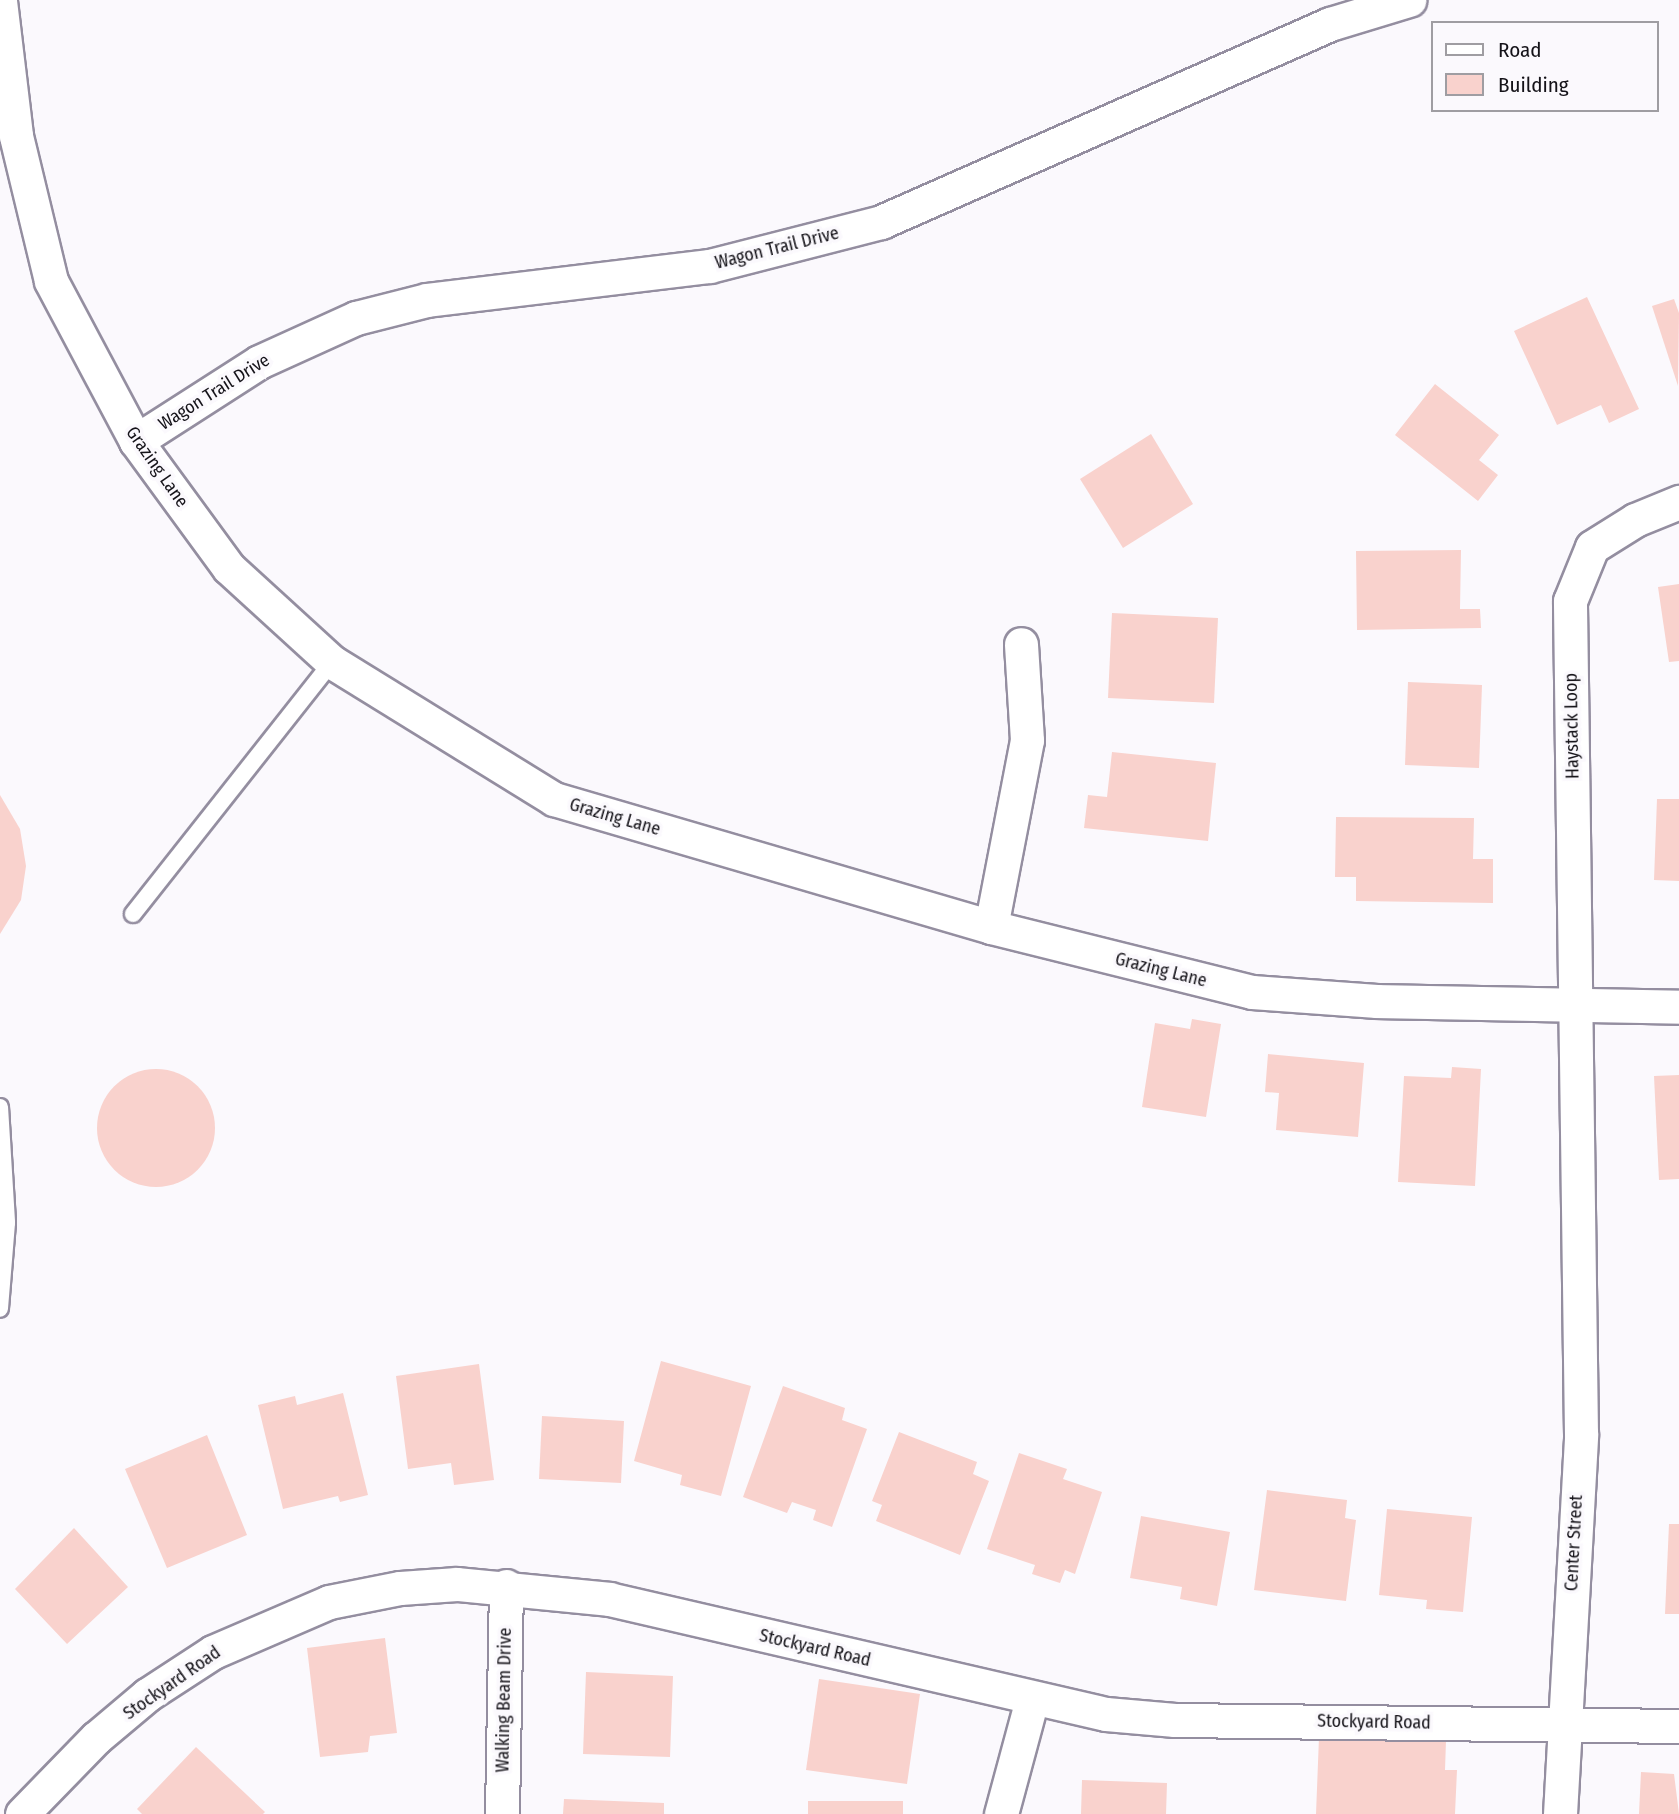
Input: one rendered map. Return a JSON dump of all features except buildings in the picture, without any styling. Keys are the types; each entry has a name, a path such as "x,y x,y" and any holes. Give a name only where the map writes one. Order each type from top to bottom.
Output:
{"street":[{"name":"Wagon Trail Drive","path":"136,441 259,362 356,318 427,300 710,266 881,222 1330,24 1409,0"},
{"name":"Grazing Lane","path":"0,1 16,136 51,281 136,441 229,568 332,662 554,799 991,927 1252,992 1576,1007 1679,1007"},
{"name":"Haystack Loop","path":"1578,1272 1570,601 1592,547 1635,520 1679,502"},
{"path":"991,927 1027,740 1021,644"},
{"name":"Center Street","path":"1560,1814 1581,1433 1578,1272"},
{"name":"Stockyard Road","path":"22,1814 96,1738 147,1695 213,1651 329,1602 400,1588 506,1586 609,1599 1106,1714 1175,1720 1679,1726"},
{"name":"Walking Beam Drive","path":"502,1814 506,1586"},
{"path":"1001,1814 1032,1699"}],"lane":[{"path":"132,914 332,662"},
{"path":"0,1107 7,1223 0,1309"}]}
